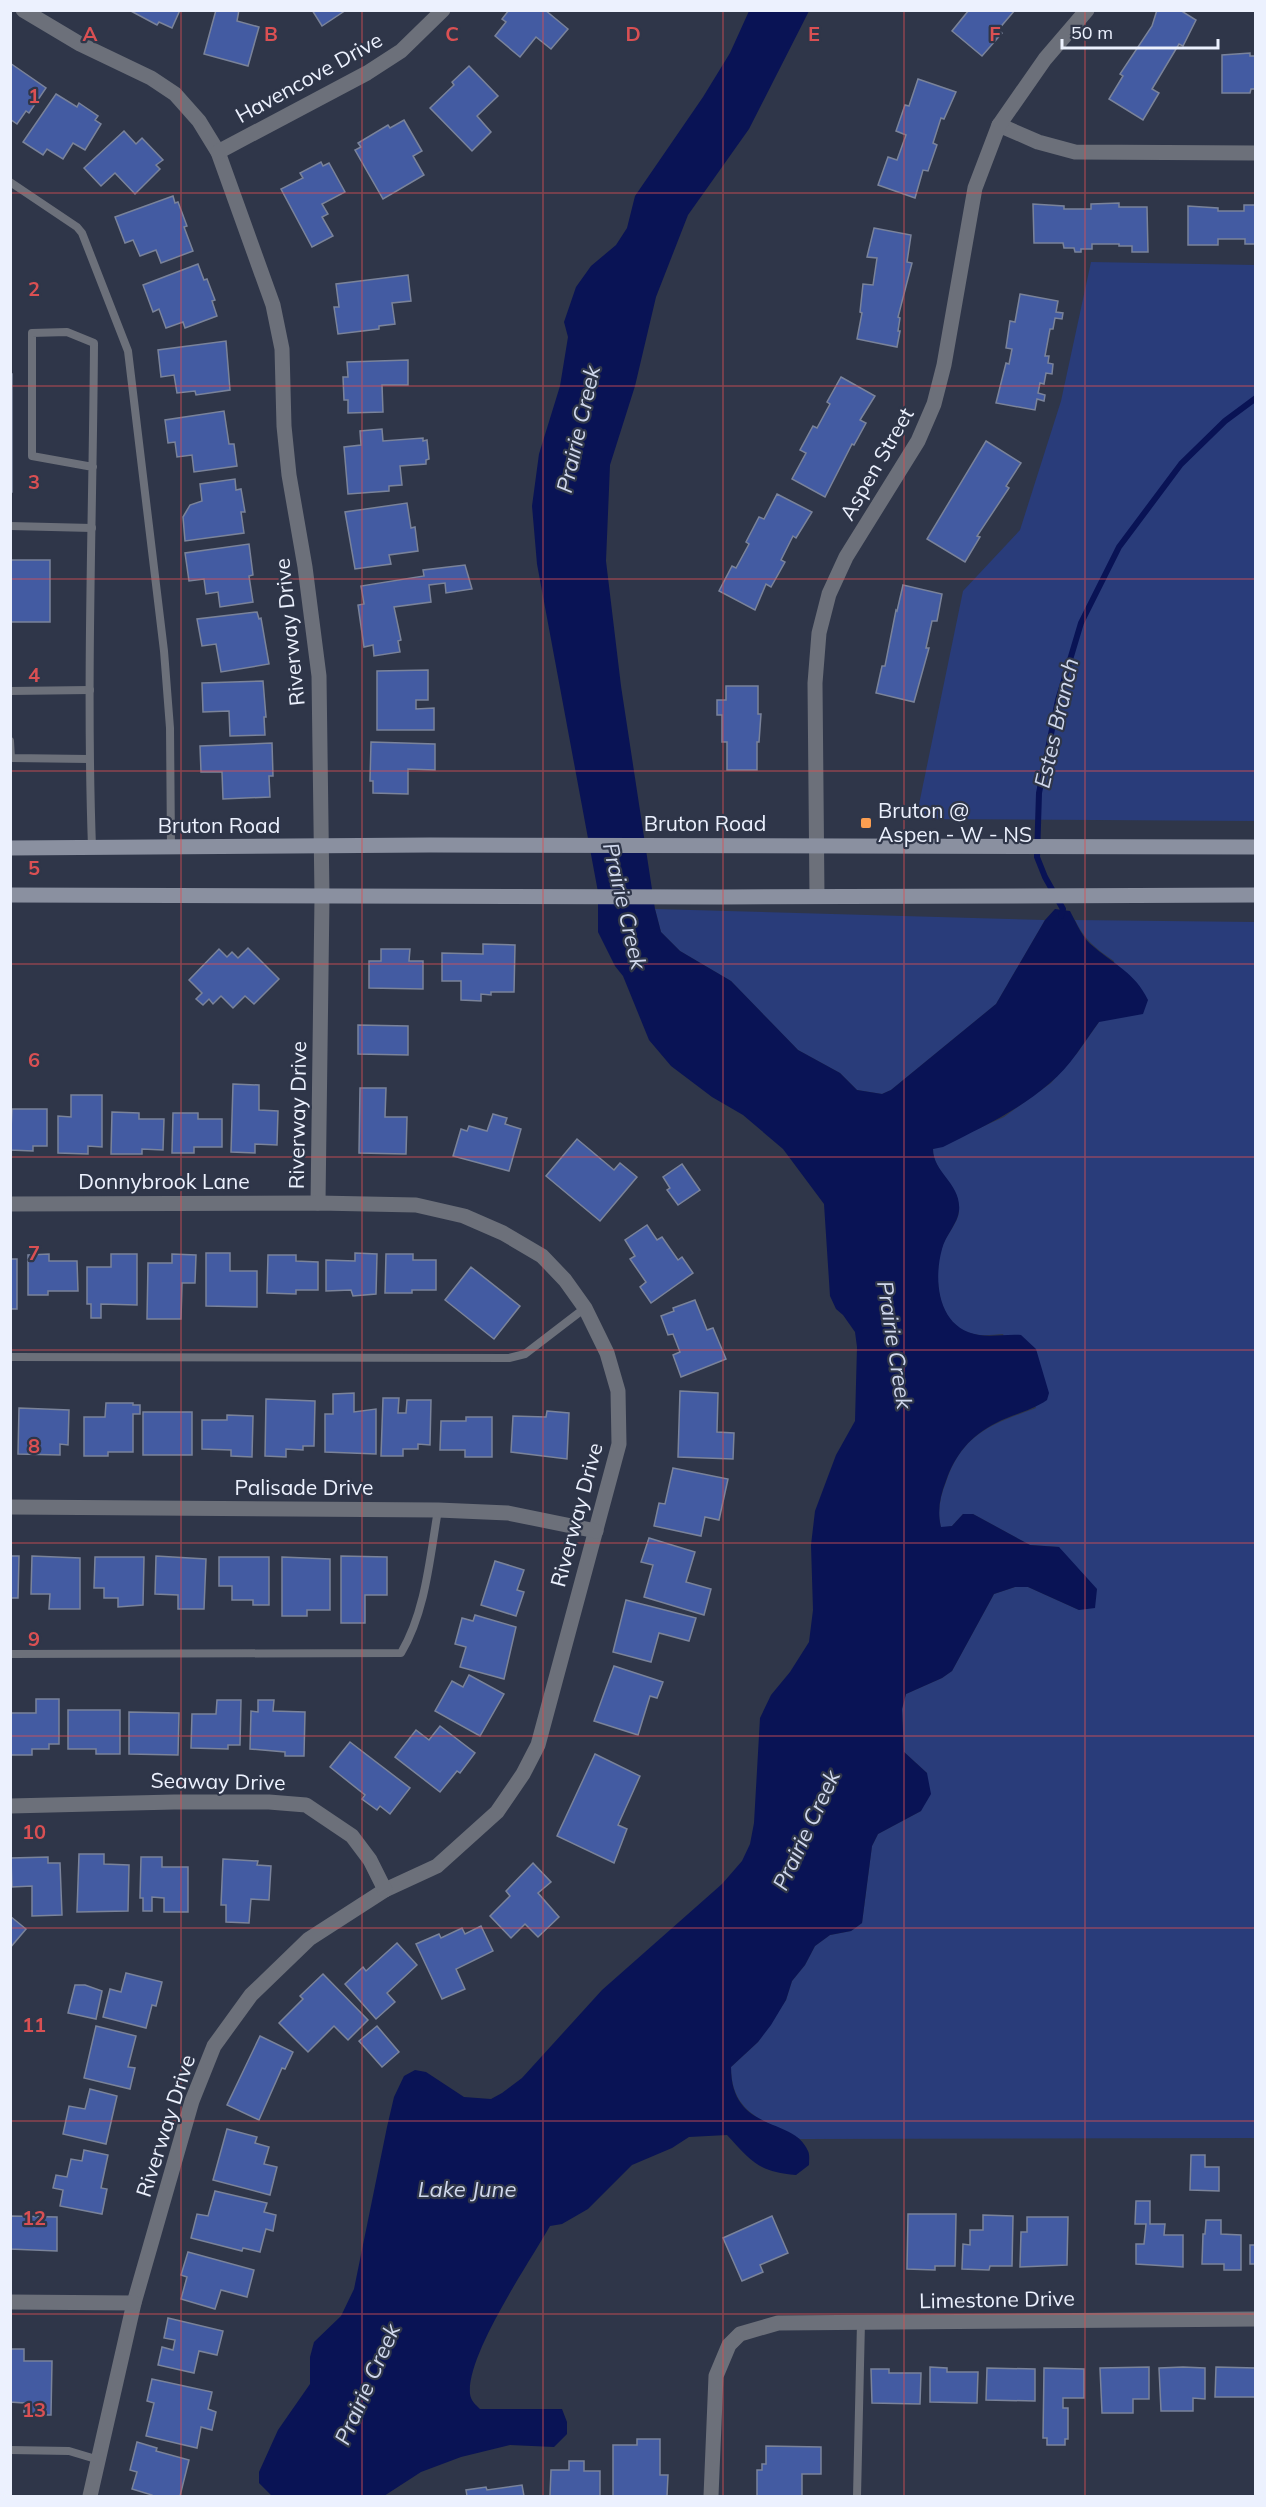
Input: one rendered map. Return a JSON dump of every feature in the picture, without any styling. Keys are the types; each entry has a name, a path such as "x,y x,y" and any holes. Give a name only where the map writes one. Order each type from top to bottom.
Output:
{"main road":[{"name":"Bruton Road","path":"10,848 534,845 1256,847"},
{"path":"10,896 1256,895"}],"street":[{"name":"Riverway Drive","path":"23,10 80,44 151,78 175,94 199,122 218,152 273,305 282,349 284,426 289,475 305,567 319,676 322,897 318,1203 416,1205 464,1216 503,1233 542,1256 565,1280 585,1308 607,1353 618,1391 619,1444 538,1745 523,1774 497,1812 438,1866 385,1890 309,1940 251,1995 214,2046 192,2101 134,2303 90,2496"},
{"name":"Havencove Drive","path":"218,152 376,68 401,51 443,10"},
{"name":"Aspen Street","path":"817,896 815,683 819,633 829,594 846,557 918,441 934,404 944,365 975,188 999,124 1045,59 1087,10"},
{"path":"999,124 1038,142 1075,152 1256,153"},
{"name":"Donnybrook Lane","path":"10,1204 318,1203"},
{"name":"Palisade Drive","path":"10,1507 438,1510 508,1513 596,1532"},
{"name":"Seaway Drive","path":"10,1806 174,1802 269,1802 306,1805 352,1836 370,1860 385,1890"},
{"path":"10,2302 134,2303"},
{"name":"Limestone Drive","path":"711,2496 716,2376 729,2345 740,2334 778,2323 1256,2319"}],"lane":[{"path":"10,182 77,227 82,233 128,351 164,651 170,728 171,846"},
{"path":"92,847 89,759 93,467 94,343 67,332 32,333 32,456 93,467"},
{"path":"10,526 92,528"},
{"path":"10,691 90,690"},
{"path":"10,741 11,758 89,759"},
{"path":"10,1357 509,1358 525,1354 585,1308"},
{"path":"10,1654 401,1653 408,1642 423,1591 438,1510"},
{"path":"857,2496 861,2322"},
{"path":"10,2450 69,2451 99,2460"}],"shaded area":[{"path":"1091,262 1255,265 1255,821 916,819 963,591 1020,530 1061,401"},
{"path":"655,909 1045,920 996,1004 891,1090 882,1094 857,1090 840,1073 798,1050 731,981 680,951 661,932"},
{"path":"1075,920 1255,922 1255,2138 800,2139 762,2120 743,2105 732,2083 731,2067 758,2042 786,2000 792,1981 805,1965 815,1946 830,1935 851,1931 862,1923 872,1846 878,1834 921,1811 927,1773 904,1752 902,1709 906,1694 952,1671 994,1594 1015,1587 1028,1587 1079,1610 1059,1547 1030,1545 973,1514 963,1514 952,1526 941,1528 939,1510 942,1493 961,1452 980,1433 1036,1408 1003,1334 983,1335 966,1332 947,1314 942,1302 938,1274 939,1260 942,1247 957,1219 959,1210 955,1192 937,1165 933,1149 1004,1117 1051,1083 1078,1052 1099,1022 1114,961 1091,943"}],"water":[{"name":"Lake June","path":"749,11 809,11 749,129 688,215 656,297 635,386 610,465 606,561 621,686 655,909 661,932 680,951 731,981 798,1050 840,1073 857,1090 882,1094 891,1090 996,1004 1045,920 1055,909 1070,911 1086,939 1131,976 1143,990 1148,1000 1143,1014 1099,1022 1064,1070 1038,1093 985,1126 943,1147 933,1149 937,1165 952,1186 959,1202 958,1216 944,1244 939,1262 939,1289 947,1314 965,1331 979,1335 1021,1335 1036,1349 1049,1393 1047,1400 987,1428 965,1447 954,1463 942,1492 939,1509 941,1527 952,1526 963,1514 973,1514 1030,1545 1059,1547 1097,1589 1095,1608 1079,1610 1028,1587 1015,1587 994,1594 952,1671 906,1694 902,1709 904,1752 927,1773 931,1794 921,1811 878,1834 872,1846 862,1923 851,1931 830,1935 815,1946 805,1965 792,1981 786,2000 771,2025 758,2042 731,2067 734,2088 741,2103 752,2114 801,2140 809,2153 809,2165 796,2175 772,2171 756,2164 727,2135 689,2137 672,2148 632,2165 588,2209 562,2224 550,2226 488,2333 471,2377 470,2394 472,2401 480,2409 562,2409 567,2422 567,2434 554,2447 510,2445 461,2457 421,2472 384,2496 272,2496 259,2483 259,2472 278,2430 310,2384 310,2357 314,2342 341,2316 354,2289 394,2097 404,2076 415,2070 426,2072 464,2097 491,2099 502,2093 522,2078 602,1990 722,1884 742,1861 750,1844 754,1823 760,1718 771,1695 790,1672 809,1642 813,1610 811,1545 815,1511 836,1455 855,1421 857,1347 855,1332 836,1309 830,1296 824,1204 783,1149 743,1115 712,1097 671,1066 649,1040 623,976 615,966 598,932 598,892 537,564 532,506 539,454 560,386 568,337 564,322 576,287 591,266 616,245 627,228 635,196 703,97 730,53"}],"building":[{"path":"129,10 180,10 172,28 159,22 157,25"},
{"path":"216,10 239,10 237,21 259,27 248,66 204,54"},
{"path":"312,10 346,10 322,26"},
{"path":"509,10 545,10 568,29 551,49 536,37 520,57 495,36 506,22 502,19"},
{"path":"969,10 1015,10 998,30 1002,33 982,56 952,31"},
{"path":"1157,10 1180,10 1196,20 1183,46 1179,44 1152,89 1159,93 1143,120 1109,99 1123,76 1120,74 1152,26"},
{"path":"1250,53 1250,56 1256,56 1256,89 1251,89 1250,93 1222,93 1222,55"},
{"path":"10,63 46,88 29,113 26,111 17,124 10,119"},
{"path":"469,66 498,96 477,116 491,132 472,151 430,108 454,85 452,82"},
{"path":"918,79 956,92 944,119 941,118 933,143 937,145 928,171 923,170 915,198 878,185 888,157 897,160 906,135 896,131 905,105 909,106"},
{"path":"56,94 77,107 79,103 98,116 95,120 101,124 85,150 73,143 63,159 47,149 43,155 23,142"},
{"path":"404,120 422,151 413,156 424,175 383,199 355,150 361,147 358,143 388,125 390,128"},
{"path":"124,131 136,144 142,138 163,160 156,165 160,169 135,194 115,173 101,186 84,168"},
{"path":"321,162 323,166 329,163 345,192 322,204 328,214 322,217 333,236 312,247 281,189 303,178 300,173"},
{"path":"173,196 175,203 178,202 187,226 184,227 193,251 161,263 156,250 140,256 133,240 125,243 115,217"},
{"path":"1119,203 1119,207 1147,207 1148,252 1132,252 1132,246 1119,246 1119,244 1092,244 1092,249 1081,249 1081,252 1075,252 1074,248 1064,248 1063,243 1034,243 1033,204 1064,206 1064,209 1091,209 1091,204"},
{"path":"1244,205 1256,205 1256,252 1255,244 1245,244 1245,239 1218,239 1218,245 1188,245 1188,206 1218,208 1218,211 1244,211"},
{"path":"874,228 911,235 907,262 912,263 898,317 900,318 898,331 900,331 897,347 857,339 862,313 860,312 863,284 873,285 877,258 867,257"},
{"path":"198,264 215,300 212,301 217,316 185,328 183,322 166,328 159,309 153,312 143,285"},
{"path":"408,275 411,301 392,303 395,324 379,326 379,329 338,334 334,307 339,307 336,284"},
{"path":"1020,294 1058,301 1056,312 1063,313 1062,319 1055,318 1053,329 1050,329 1045,356 1049,356 1048,363 1053,364 1052,374 1046,373 1044,384 1040,383 1038,393 1045,395 1044,401 1037,399 1035,410 996,403 1006,363 1009,364 1012,349 1006,348 1010,321 1015,322"},
{"path":"226,341 230,390 196,395 195,391 177,393 174,375 161,377 158,350"},
{"path":"408,360 408,385 382,385 383,412 348,413 348,400 344,400 343,377 348,377 347,362"},
{"path":"10,374 12,374 12,492 10,492"},
{"path":"841,377 875,396 860,420 866,423 854,445 852,444 825,497 792,479 806,453 800,450 813,426 817,428 830,404 827,402"},
{"path":"224,411 229,444 234,444 237,466 194,472 192,455 177,457 175,442 168,443 165,420"},
{"path":"382,429 383,441 423,438 423,441 427,440 429,459 426,460 426,464 400,466 402,485 389,486 389,491 348,494 344,447 361,445 360,431"},
{"path":"986,441 1021,463 1006,486 1009,488 977,536 980,537 965,562 927,539"},
{"path":"235,479 236,490 241,489 245,512 241,512 244,533 185,541 183,517 190,505 202,501 200,484"},
{"path":"777,494 812,512 796,538 793,536 781,560 785,562 771,587 766,584 755,610 719,591 732,566 736,568 749,544 746,542 759,517 764,519"},
{"path":"407,503 411,528 415,527 418,551 389,555 391,564 355,569 345,512"},
{"path":"249,544 253,575 249,576 253,602 220,607 218,592 206,594 204,579 189,581 185,553"},
{"path":"10,560 50,560 50,622 10,622"},
{"path":"465,565 472,589 446,593 445,583 429,585 431,602 394,607 401,640 398,641 400,652 374,656 373,645 364,647 358,605 364,604 361,586 424,576 423,570"},
{"path":"903,585 942,594 937,621 932,621 926,648 929,648 914,702 876,693 882,666 885,666"},
{"path":"257,612 259,619 261,618 269,664 221,672 216,644 202,646 197,619"},
{"path":"428,670 428,700 416,700 416,709 434,708 434,730 377,730 377,671"},
{"path":"263,681 265,735 230,736 229,711 203,712 202,683"},
{"path":"726,686 758,686 758,714 761,714 759,742 757,742 757,770 727,770 727,742 722,742 722,715 717,715 717,700 726,700"},
{"path":"371,742 435,744 435,770 408,769 408,794 373,793 373,781 370,781"},
{"path":"272,743 273,776 269,776 270,797 223,799 222,772 201,772 200,746"},
{"path":"483,944 515,945 514,992 481,994 481,1001 461,1000 461,981 442,981 442,953 483,954"},
{"path":"248,948 279,979 254,1004 245,996 233,1008 221,996 213,1004 209,999 203,1005 196,999 202,993 189,980 219,949 227,957 232,952 238,958"},
{"path":"381,949 410,949 409,961 423,961 423,989 369,988 369,961 381,961"},
{"path":"358,1025 408,1026 408,1055 358,1054"},
{"path":"233,1084 259,1085 259,1110 278,1111 277,1145 255,1144 255,1153 231,1152"},
{"path":"360,1088 386,1088 385,1117 407,1117 406,1154 359,1153"},
{"path":"71,1095 102,1095 102,1147 88,1146 88,1154 58,1153 58,1116 71,1117"},
{"path":"12,1109 47,1109 47,1146 33,1146 33,1151 10,1150"},
{"path":"112,1112 139,1113 139,1119 164,1119 163,1150 142,1149 142,1154 111,1154"},
{"path":"173,1113 198,1113 198,1119 222,1119 222,1147 194,1147 194,1153 172,1153"},
{"path":"493,1114 507,1118 505,1124 521,1129 509,1171 453,1156 461,1129 467,1131 469,1126 487,1131"},
{"path":"577,1139 614,1170 620,1163 637,1177 600,1221 546,1176"},
{"path":"682,1164 700,1190 678,1205 667,1190 670,1188 663,1177"},
{"path":"647,1225 657,1240 662,1237 678,1260 682,1257 693,1273 651,1303 640,1287 646,1282 630,1259 635,1256 625,1240"},
{"path":"206,1253 230,1253 230,1271 257,1271 257,1307 206,1306"},
{"path":"355,1253 377,1254 376,1294 353,1296 351,1290 326,1291 326,1260 355,1261"},
{"path":"49,1254 49,1261 77,1261 78,1291 48,1291 48,1295 28,1295 28,1255"},
{"path":"111,1254 137,1254 137,1305 101,1304 101,1318 91,1318 91,1304 87,1304 87,1267 111,1267"},
{"path":"172,1254 196,1255 195,1283 182,1283 181,1319 147,1319 148,1263 172,1263"},
{"path":"386,1254 413,1254 413,1260 436,1260 436,1290 385,1293"},
{"path":"268,1255 296,1255 296,1261 318,1262 318,1290 296,1290 296,1294 267,1293"},
{"path":"10,1259 17,1259 17,1309 10,1309"},
{"path":"471,1267 520,1306 494,1339 445,1300"},
{"path":"695,1300 707,1330 713,1328 726,1359 681,1377 673,1355 680,1352 673,1334 668,1335 661,1316 674,1311 673,1308"},
{"path":"680,1391 718,1393 717,1432 734,1433 733,1459 678,1457"},
{"path":"354,1393 354,1412 376,1409 376,1454 325,1452 325,1414 333,1414 333,1394"},
{"path":"383,1398 399,1398 398,1413 406,1413 407,1400 431,1400 430,1445 418,1444 418,1449 403,1449 403,1456 381,1456"},
{"path":"266,1399 315,1401 314,1446 303,1446 303,1450 286,1449 286,1457 265,1456"},
{"path":"106,1403 140,1405 140,1414 133,1414 133,1452 108,1452 108,1456 84,1456 84,1417 105,1417"},
{"path":"19,1408 69,1410 68,1445 60,1444 60,1455 18,1454"},
{"path":"547,1411 569,1413 567,1459 511,1452 513,1416 546,1417"},
{"path":"143,1412 192,1412 192,1455 143,1455"},
{"path":"227,1415 253,1416 252,1457 231,1456 231,1450 202,1449 202,1420 227,1420"},
{"path":"466,1417 492,1417 492,1457 465,1457 465,1450 440,1450 441,1421 466,1421"},
{"path":"673,1468 728,1479 719,1520 705,1517 701,1536 654,1526 659,1503 665,1504"},
{"path":"649,1538 695,1552 686,1582 711,1589 704,1615 644,1597 653,1565 641,1562"},
{"path":"10,1556 19,1556 18,1598 10,1598"},
{"path":"32,1556 80,1558 80,1609 49,1609 50,1594 31,1594"},
{"path":"156,1556 206,1559 204,1609 178,1609 178,1595 155,1594"},
{"path":"341,1556 387,1557 387,1595 365,1595 365,1623 341,1623"},
{"path":"95,1557 144,1557 143,1605 118,1607 118,1598 104,1598 104,1588 94,1588"},
{"path":"219,1557 269,1557 269,1605 253,1605 253,1600 232,1600 232,1586 219,1586"},
{"path":"282,1557 330,1559 330,1610 307,1610 307,1616 282,1616"},
{"path":"495,1561 524,1570 517,1590 524,1592 516,1616 481,1605"},
{"path":"626,1600 696,1618 689,1641 659,1633 651,1662 613,1652"},
{"path":"475,1615 516,1627 504,1679 460,1667 466,1647 455,1644 462,1618 473,1621"},
{"path":"614,1666 663,1682 657,1698 650,1696 638,1735 594,1721"},
{"path":"469,1675 504,1694 480,1736 435,1711 452,1681 463,1687"},
{"path":"36,1699 59,1699 59,1744 49,1744 49,1749 32,1749 32,1755 11,1755 11,1713 36,1713"},
{"path":"217,1700 241,1700 240,1745 228,1745 228,1749 191,1748 192,1714 216,1714"},
{"path":"258,1700 274,1700 273,1711 305,1712 304,1756 285,1756 285,1752 250,1749 251,1711 258,1712"},
{"path":"68,1710 120,1710 120,1754 96,1754 96,1749 68,1749"},
{"path":"129,1712 179,1713 178,1755 129,1754"},
{"path":"440,1726 475,1753 460,1773 457,1771 440,1792 395,1757 416,1730 429,1740"},
{"path":"350,1742 410,1788 390,1814 380,1806 377,1810 362,1799 365,1795 330,1767"},
{"path":"595,1754 640,1776 618,1825 627,1829 614,1863 557,1836"},
{"path":"79,1854 104,1854 104,1864 129,1865 128,1911 77,1912"},
{"path":"48,1857 48,1863 60,1863 62,1915 32,1916 32,1886 12,1887 11,1858"},
{"path":"141,1857 162,1857 162,1867 188,1867 188,1912 164,1912 164,1898 152,1897 152,1911 143,1911 143,1898 140,1898"},
{"path":"223,1859 258,1861 257,1865 271,1866 269,1900 251,1899 249,1923 226,1922 226,1905 221,1905"},
{"path":"533,1863 551,1882 538,1893 559,1917 538,1937 525,1924 511,1938 490,1916 510,1896 506,1891"},
{"path":"10,1916 26,1929 10,1948"},
{"path":"481,1926 493,1951 456,1969 465,1989 442,1999 416,1944 439,1934 441,1938 462,1928 465,1934"},
{"path":"397,1943 417,1965 387,1993 395,2002 376,2019 345,1984 363,1967 366,1971"},
{"path":"126,1973 162,1982 156,2006 152,2005 146,2028 103,2017 110,1989 121,1992"},
{"path":"323,1974 368,2020 348,2040 334,2026 308,2052 279,2023 303,1999 300,1996"},
{"path":"75,1985 85,1985 102,1991 96,2019 68,2013"},
{"path":"96,2026 136,2036 128,2067 135,2068 130,2089 84,2078"},
{"path":"377,2026 399,2052 382,2067 359,2041"},
{"path":"260,2036 293,2052 285,2069 282,2068 259,2120 227,2105"},
{"path":"90,2089 117,2096 106,2144 63,2134 69,2106 85,2109"},
{"path":"227,2129 257,2137 255,2143 269,2147 264,2164 277,2167 270,2195 213,2180"},
{"path":"84,2150 108,2155 101,2188 107,2189 102,2214 60,2206 63,2190 53,2188 56,2175 67,2177 71,2159 82,2161"},
{"path":"1191,2155 1205,2155 1205,2167 1219,2167 1219,2191 1190,2190"},
{"path":"215,2191 267,2203 264,2212 276,2215 273,2231 266,2229 260,2252 243,2248 242,2251 191,2238 197,2214 208,2216"},
{"path":"1136,2201 1150,2201 1150,2224 1165,2224 1164,2235 1183,2235 1183,2267 1136,2264 1136,2244 1144,2244 1146,2224 1135,2224"},
{"path":"908,2214 956,2214 955,2266 935,2266 935,2270 907,2269"},
{"path":"983,2215 1013,2216 1012,2266 990,2266 989,2270 962,2269 963,2244 970,2245 970,2230 983,2230"},
{"path":"10,2216 57,2217 57,2251 10,2249"},
{"path":"772,2216 788,2253 760,2265 763,2272 742,2281 723,2238"},
{"path":"1027,2217 1068,2217 1067,2265 1020,2267 1021,2232 1027,2232"},
{"path":"1206,2220 1221,2220 1221,2234 1241,2235 1241,2270 1224,2270 1224,2264 1202,2264"},
{"path":"1250,2245 1256,2245 1256,2264 1250,2264"},
{"path":"188,2252 254,2270 247,2297 221,2290 215,2309 181,2299 187,2277 181,2275"},
{"path":"168,2318 223,2331 217,2355 199,2351 194,2373 158,2365 162,2347 173,2350 175,2340 164,2338"},
{"path":"10,2349 24,2349 24,2361 52,2361 51,2415 24,2415 24,2403 10,2402"},
{"path":"930,2367 947,2368 947,2372 978,2372 977,2403 930,2402"},
{"path":"1149,2367 1149,2399 1133,2399 1133,2413 1102,2413 1100,2368"},
{"path":"1216,2367 1256,2368 1256,2397 1215,2397"},
{"path":"987,2368 1035,2369 1035,2401 986,2400"},
{"path":"1044,2368 1084,2369 1084,2398 1063,2398 1063,2408 1068,2408 1068,2439 1065,2439 1065,2445 1047,2445 1047,2438 1043,2438"},
{"path":"1159,2368 1205,2368 1205,2399 1193,2398 1193,2411 1161,2411"},
{"path":"871,2369 889,2369 889,2373 921,2373 920,2404 872,2403"},
{"path":"152,2379 212,2392 208,2409 216,2412 212,2430 201,2427 197,2448 146,2436 154,2403 147,2401"},
{"path":"637,2439 660,2439 660,2475 668,2475 667,2496 613,2496 613,2445 637,2445"},
{"path":"137,2442 157,2448 156,2451 189,2460 180,2496 152,2496 132,2489 137,2472 130,2470"},
{"path":"766,2446 821,2447 821,2474 802,2474 802,2496 757,2496 757,2470 762,2470 762,2464 766,2464"},
{"path":"569,2461 584,2461 584,2471 600,2471 600,2496 550,2496 551,2470 569,2470"},
{"path":"522,2485 524,2496 467,2496 466,2490 486,2487 487,2490"}],"waterway":[{"name":"Estes Branch","path":"1061,916 1063,909 1037,857 1039,793 1058,700 1081,623 1119,547 1181,464 1225,421 1256,398"}],"place":[{"name":"Bruton @ Aspen - W - NS","path":"866,823"}],"water label":[{"name":"Prairie Creek","path":"578,429"},
{"name":"Prairie Creek","path":"625,906"},
{"name":"Prairie Creek","path":"895,1345"},
{"name":"Prairie Creek","path":"806,1830"},
{"name":"Prairie Creek","path":"367,2384"}]}
